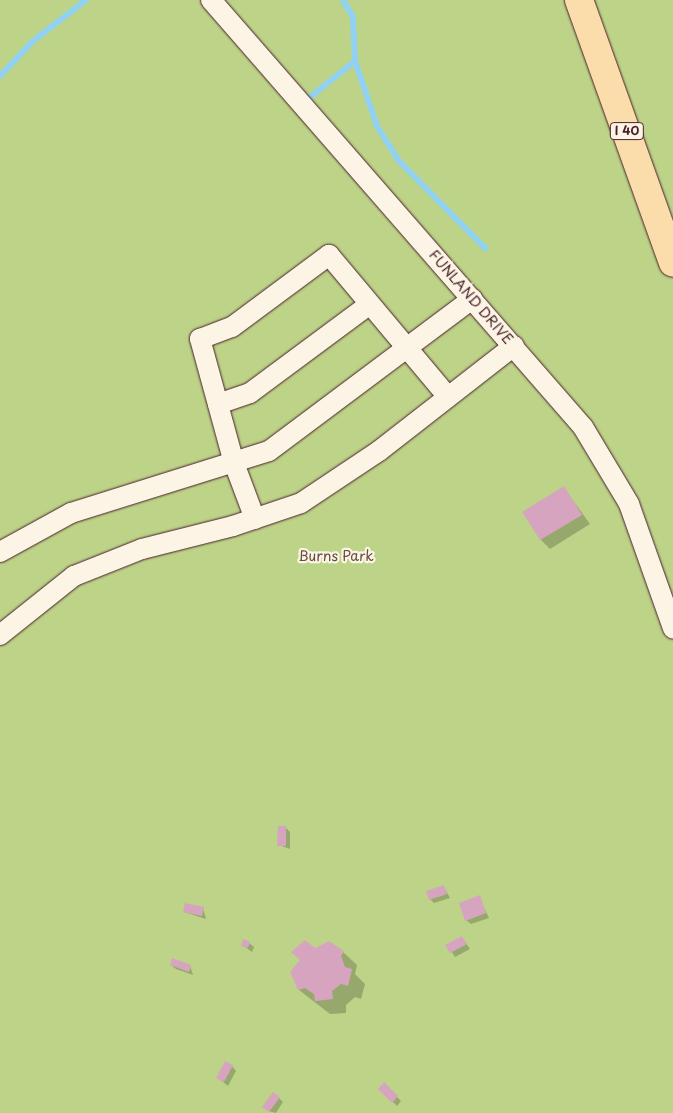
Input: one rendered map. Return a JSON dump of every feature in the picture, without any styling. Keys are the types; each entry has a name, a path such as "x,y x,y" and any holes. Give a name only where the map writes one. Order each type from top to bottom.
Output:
{"highway":[{"name":"I 40","path":"578,0 673,263"}],"street":[{"name":"FUNLAND DRIVE","path":"211,0 514,346 609,464 628,504 673,628"},
{"path":"255,519 234,462 200,339 232,327 328,255 448,397"},
{"path":"0,552 71,513 269,451 472,299"},
{"path":"218,404 250,393 370,304"},
{"path":"0,635 74,576 142,549 255,519 300,503 379,451 514,346"}],"green space":[{"name":"Burns Park","path":"0,0 673,0 673,1113 0,1113"}],"building":[{"path":"564,486 582,515 540,540 522,512"},
{"path":"278,826 286,826 286,846 277,846"},
{"path":"444,885 447,894 429,900 426,891"},
{"path":"480,895 486,913 465,921 459,903"},
{"path":"185,903 204,907 202,916 183,912"},
{"path":"462,936 467,944 450,953 445,945"},
{"path":"243,939 250,942 248,948 241,946"},
{"path":"305,940 315,948 329,941 344,951 341,956 345,967 352,969 348,986 341,984 332,991 333,999 315,1001 314,994 305,988 298,990 290,972 300,960 291,952"},
{"path":"172,958 191,965 189,972 170,965"},
{"path":"225,1061 233,1065 224,1082 216,1078"},
{"path":"384,1082 398,1096 392,1103 378,1089"},
{"path":"273,1092 280,1097 269,1112 262,1107"}],"waterway":[{"path":"0,76 33,41 86,0"},
{"path":"304,102 355,61 353,17 343,0"},
{"path":"355,61 377,126 398,160 485,248"}]}
